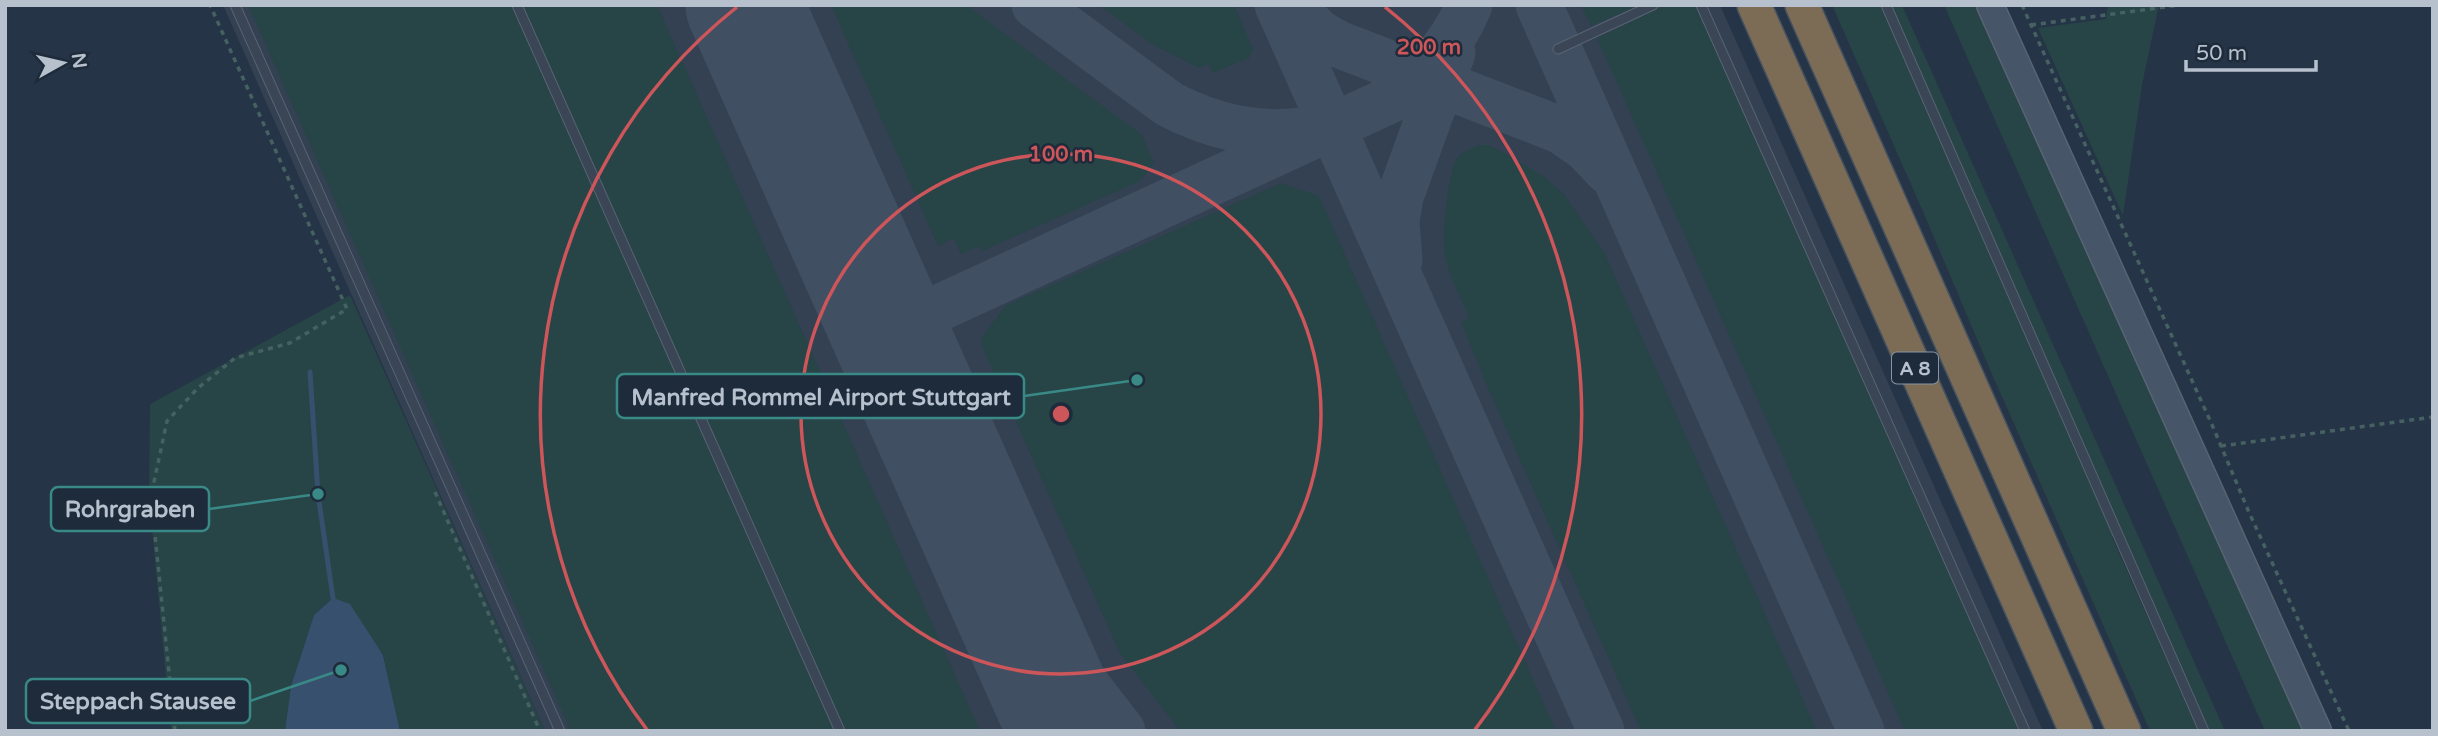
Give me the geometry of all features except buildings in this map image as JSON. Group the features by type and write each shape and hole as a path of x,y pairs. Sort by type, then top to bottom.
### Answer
{"highway":[{"name":"A 8","path":"1754,5 2076,731"},
{"name":"A 8","path":"1802,5 2124,731"}],"main road":[{"path":"1990,5 2318,731"}],"lane":[{"path":"235,5 560,731"},
{"path":"517,5 840,731"},
{"path":"1558,49 1653,5"},
{"path":"1701,5 2025,731"},
{"path":"1886,5 2204,731"}],"path":[{"path":"175,731 151,496 167,421 198,388 235,358 289,343 346,309 210,5"},
{"path":"2022,5 2349,731"},
{"path":"2031,25 2180,5"},
{"path":"2221,446 2433,417"},
{"path":"435,492 540,731"}],"shaded area":[{"path":"223,5 1720,5 2043,731 545,731"},
{"path":"333,598 350,604 383,655 400,731 285,731 291,686 314,615"}],"green space":[{"path":"248,5 513,5 836,731 571,731"},
{"path":"521,5 657,5 980,731 844,731"},
{"path":"831,5 966,5 1142,135 1154,163 1140,181 982,251 979,246 961,254 954,238 938,246"},
{"path":"1099,5 1234,5 1253,49 1249,58 1212,73 1209,64 1199,68 1150,43"},
{"path":"1581,5 1640,5 1591,26"},
{"path":"1666,5 1695,5 1698,8 2020,731 1905,731 1597,38"},
{"path":"1832,5 1902,5 2225,731 2210,731 2122,531 2112,537 2198,731 2150,731"},
{"path":"1944,5 1974,5 2303,731 2265,731"},
{"path":"2108,5 2159,5 2142,85 2123,216 2038,28 2106,19"},
{"path":"1479,145 1488,145 1499,150 1543,176 1563,193 1604,252 1817,731 1641,731 1461,322 1469,318 1445,257 1446,208 1456,160"},
{"path":"1281,183 1319,196 1556,731 1180,731 1120,653 981,339 1005,306"},
{"path":"350,295 545,731 400,731 383,654 333,598 314,615 291,686 285,731 171,731 149,496 150,404"}],"waterway":[{"path":"310,372 318,494 333,598"}],"taxiway":[{"path":"1035,5 1169,104 1186,112 1236,129 1272,133 1309,130"},
{"path":"1278,5 1601,731"},
{"path":"1290,5 1319,33 1338,44 1560,130 1586,148 1608,171"},
{"path":"889,331 1390,100 1414,81 1446,46 1469,5"},
{"path":"1539,5 1861,731"},
{"path":"1399,260 1396,221 1400,197 1452,53"},
{"path":"1003,586 1122,731"}],"runway":[{"path":"744,5 1067,731"}],"place":[{"name":"Manfred Rommel Airport Stuttgart","path":"1137,380"},
{"name":"Rohrgraben","path":"318,494"},
{"name":"Steppach Stausee","path":"341,670"}]}
